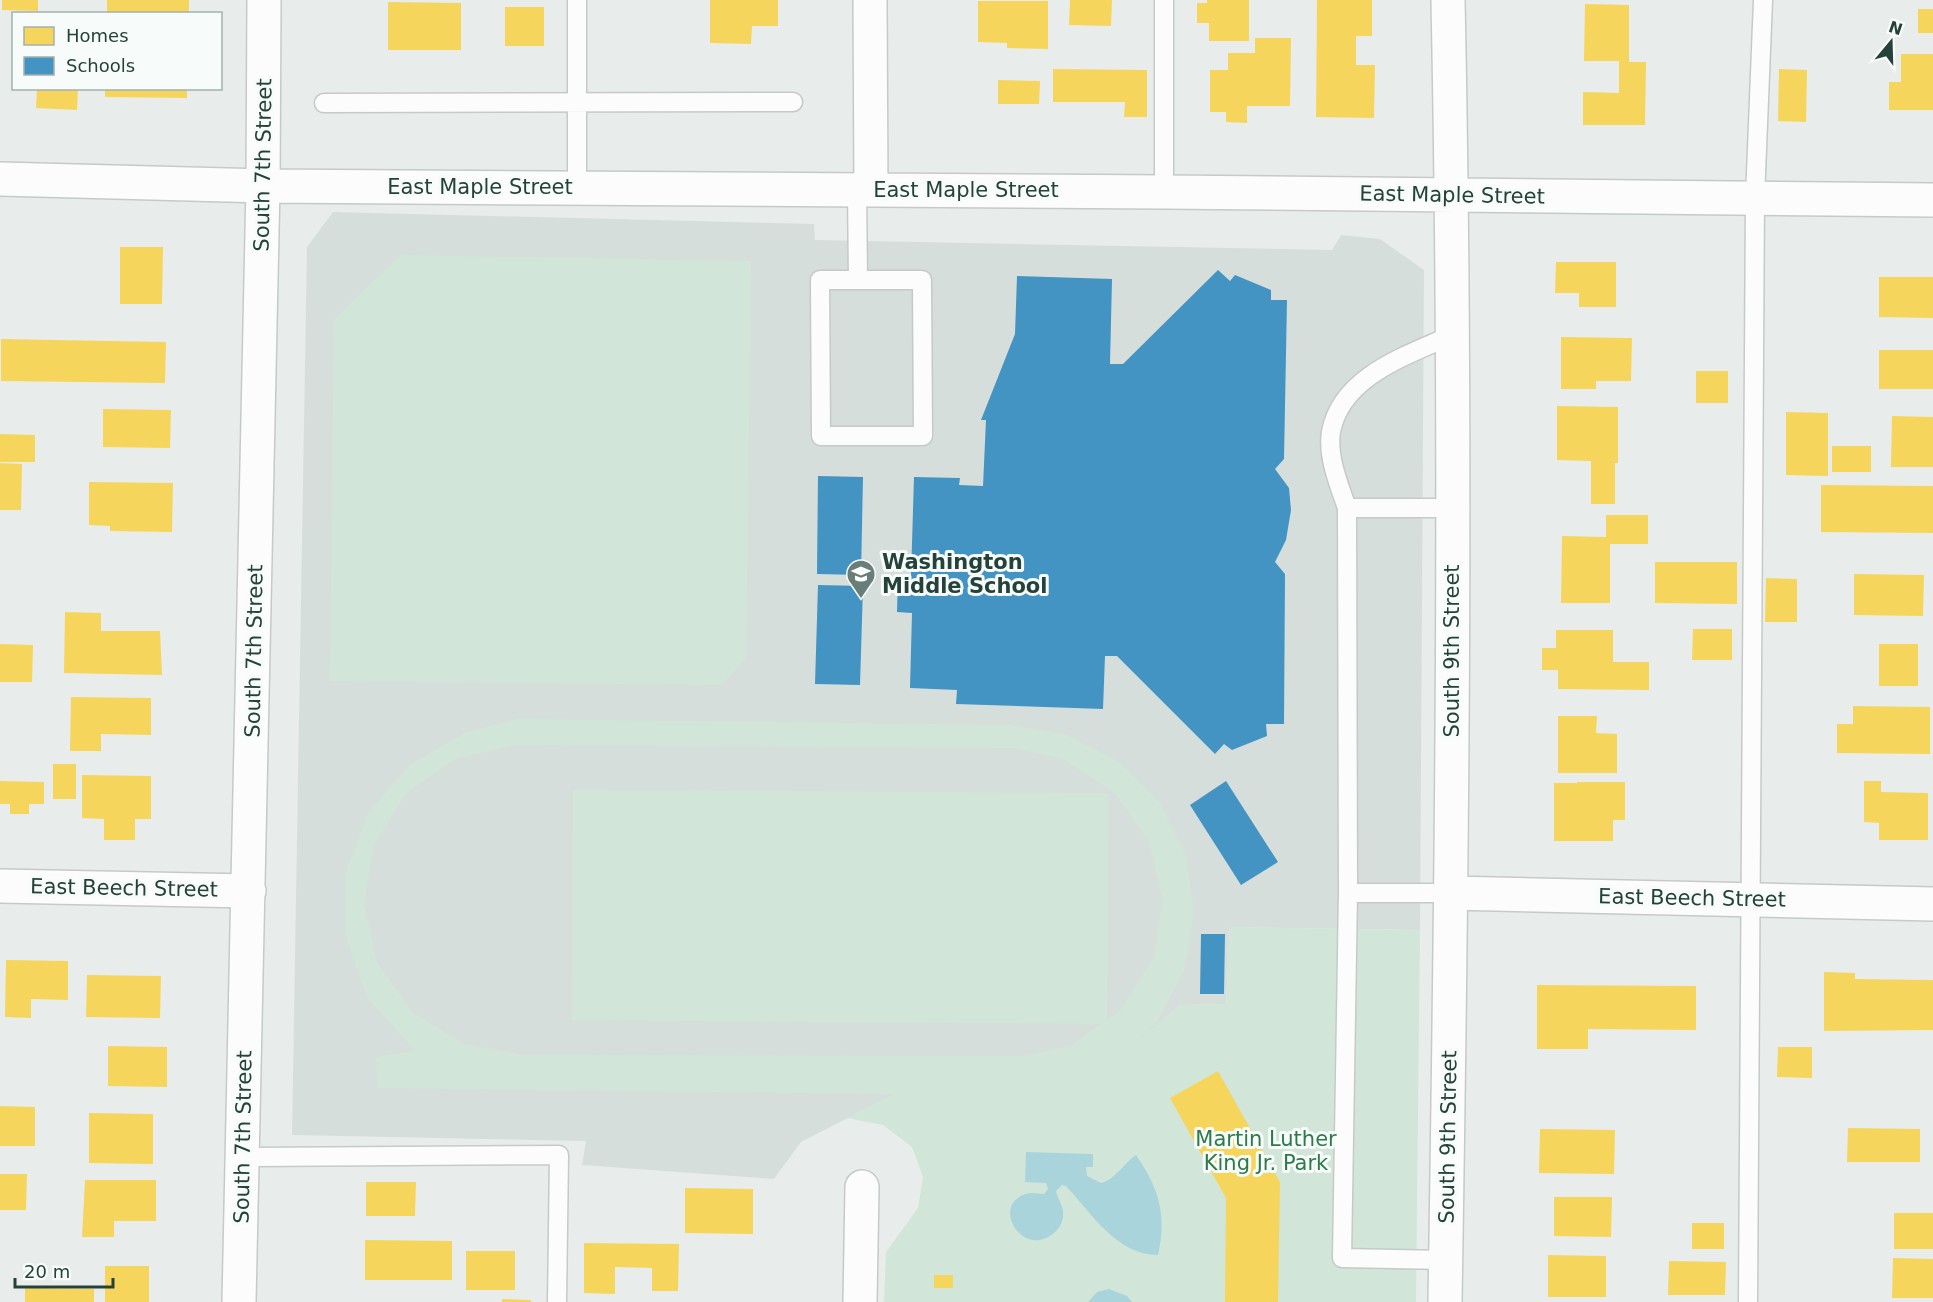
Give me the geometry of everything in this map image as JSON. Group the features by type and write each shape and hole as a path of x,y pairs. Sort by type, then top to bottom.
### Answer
{"street":[{"name":"South 7th Street","path":"239,1302 263,186 264,0"},
{"path":"864,190 870,0"},
{"name":"South 9th Street","path":"1445,1302 1451,892 1452,508 1452,195 1448,0"},
{"name":"East Maple Street","path":"0,179 263,186 1164,192 1933,201"},
{"name":"East Beech Street","path":"0,886 249,891"},
{"name":"East Beech Street","path":"1451,892 1933,904"},
{"path":"860,1302 862,1187"}],"lane":[{"path":"577,0 577,188"},
{"path":"1164,0 1164,192"},
{"path":"1748,1302 1755,198 1763,0"},
{"path":"324,103 793,102"},
{"path":"858,280 864,190"},
{"path":"820,280 858,280 922,280 923,436 821,436 820,280"},
{"path":"1446,1260 1342,1258 1348,893 1347,508 1333,466 1331,432 1338,411 1355,387 1382,366 1452,334"},
{"path":"1347,508 1452,508"},
{"path":"1348,893 1451,892"},
{"path":"243,1157 559,1155 557,1302"}],"shaded area":[{"name":"Washington Middle School","path":"333,212 814,224 815,240 1332,250 1341,235 1380,239 1424,270 1420,930 1230,927 1226,1004 1180,1005 1115,1062 895,1094 801,1142 774,1179 582,1165 586,1141 292,1135 307,247"}],"green space":[{"path":"400,255 751,261 746,658 721,685 330,681 334,320"},
{"name":"Martin Luther King Jr. Park","path":"519,719 1010,725 1067,735 1119,762 1160,803 1186,856 1194,913 1184,970 1157,1022 1130,1048 1180,1005 1226,1004 1230,927 1420,930 1416,1302 884,1302 886,1252 918,1208 923,1177 912,1147 883,1125 847,1118 893,1094 378,1088 376,1057 415,1051 367,997 346,936 346,872 369,812 411,764 467,732","holes":["514,745 1015,748 1063,759 1114,792 1149,841 1163,900 1153,959 1120,1011 1107,1020 1108,793 573,790 572,1020 1101,1024 1071,1046 1022,1056 523,1055 464,1044 412,1012 377,963 364,904 374,844 406,793 455,759"]}],"water":[{"path":"1026,1152 1093,1154 1093,1167 1086,1167 1087,1176 1101,1183 1115,1175 1136,1155 1150,1179 1159,1202 1162,1227 1158,1255 1143,1253 1118,1241 1106,1231 1066,1186 1062,1185 1056,1191 1063,1212 1058,1229 1042,1239 1031,1240 1022,1235 1014,1227 1011,1208 1016,1200 1026,1194 1044,1194 1048,1189 1046,1183 1025,1182"},
{"path":"1109,1289 1127,1296 1132,1302 1088,1302 1097,1292"}],"building: Homes":[{"path":"2,0 38,0 38,11 2,10"},
{"path":"107,0 189,0 189,12 107,12"},
{"path":"710,0 778,0 778,26 752,26 751,44 710,43"},
{"path":"1070,0 1112,0 1111,26 1069,25"},
{"path":"1207,0 1249,0 1249,41 1209,41 1209,23 1197,23 1197,3 1207,3"},
{"path":"1317,0 1372,0 1372,36 1356,36 1356,65 1375,65 1374,118 1316,117"},
{"path":"978,1 1048,1 1048,49 1007,48 1007,43 978,42"},
{"path":"388,2 461,3 461,50 388,50"},
{"path":"1585,4 1629,5 1629,62 1646,62 1645,125 1583,125 1583,92 1619,93 1619,61 1584,61"},
{"path":"505,7 544,7 544,46 505,46"},
{"path":"1918,9 1933,9 1933,33 1918,33"},
{"path":"1255,38 1291,38 1290,106 1247,106 1247,123 1226,122 1226,112 1210,112 1210,70 1228,70 1228,53 1255,53"},
{"path":"1901,54 1933,54 1933,110 1889,110 1889,82 1901,82"},
{"path":"1053,69 1147,70 1147,117 1124,117 1125,102 1053,102"},
{"path":"1779,69 1807,70 1806,122 1778,121"},
{"path":"998,80 1040,81 1039,104 998,104"},
{"path":"37,90 78,90 77,110 36,108"},
{"path":"105,90 187,90 187,98 105,97"},
{"path":"120,247 163,247 162,304 120,304"},
{"path":"1556,262 1616,262 1616,307 1579,307 1579,293 1555,293"},
{"path":"1879,277 1933,277 1933,318 1879,317"},
{"path":"1561,337 1632,338 1631,381 1596,381 1596,389 1561,389"},
{"path":"1,339 166,342 165,383 1,381"},
{"path":"1879,350 1933,350 1933,389 1879,389"},
{"path":"1696,371 1728,371 1728,403 1696,403"},
{"path":"1557,406 1618,407 1615,504 1591,504 1591,461 1557,460"},
{"path":"103,409 171,410 170,448 103,447"},
{"path":"1786,412 1828,413 1828,476 1786,475"},
{"path":"1892,416 1933,417 1933,467 1891,467"},
{"path":"0,434 35,435 35,462 0,462"},
{"path":"1832,446 1871,446 1871,472 1832,472"},
{"path":"0,463 22,464 21,510 0,510"},
{"path":"89,482 173,483 172,532 110,531 110,526 89,525"},
{"path":"1821,485 1933,486 1933,533 1821,532"},
{"path":"1606,515 1648,515 1648,544 1610,544 1610,603 1561,603 1562,536 1606,537"},
{"path":"1655,562 1737,562 1737,604 1655,603"},
{"path":"1854,574 1924,575 1923,616 1854,615"},
{"path":"1766,578 1797,579 1797,622 1765,622"},
{"path":"65,612 101,613 101,631 160,631 162,675 64,673"},
{"path":"1693,629 1732,629 1732,660 1692,660"},
{"path":"1556,630 1613,630 1613,662 1649,662 1649,690 1558,689 1558,670 1542,670 1542,648 1556,648"},
{"path":"0,644 33,645 32,682 0,682"},
{"path":"1879,644 1918,644 1918,686 1879,686"},
{"path":"71,697 151,698 151,735 101,734 101,751 70,751"},
{"path":"1853,706 1930,707 1930,754 1837,753 1837,724 1853,724"},
{"path":"1558,716 1597,716 1596,733 1617,734 1617,773 1558,773"},
{"path":"53,764 76,764 76,799 53,799"},
{"path":"82,775 151,776 151,819 135,819 135,840 104,840 104,819 82,818"},
{"path":"0,781 44,782 44,804 29,804 29,814 10,814 10,804 0,804"},
{"path":"1864,781 1881,781 1881,792 1928,793 1928,840 1879,840 1879,823 1864,822"},
{"path":"1625,782 1625,820 1613,820 1613,841 1554,841 1554,783"},
{"path":"6,960 68,961 68,1000 31,999 31,1018 5,1017"},
{"path":"1824,972 1855,973 1855,979 1933,980 1933,1030 1824,1031"},
{"path":"87,975 161,976 160,1018 86,1017"},
{"path":"1537,985 1696,986 1696,1030 1588,1029 1588,1049 1537,1049"},
{"path":"108,1046 167,1047 167,1087 108,1086"},
{"path":"1778,1047 1812,1047 1812,1078 1777,1077"},
{"path":"1218,1071 1280,1182 1278,1302 1225,1302 1226,1198 1170,1098"},
{"path":"0,1106 35,1107 35,1146 0,1146"},
{"path":"89,1113 153,1114 153,1164 89,1163"},
{"path":"1848,1128 1920,1129 1920,1162 1847,1162"},
{"path":"1540,1129 1615,1130 1614,1174 1539,1173"},
{"path":"0,1174 27,1174 26,1210 0,1210"},
{"path":"85,1180 156,1180 156,1221 114,1221 114,1237 82,1237"},
{"path":"366,1182 416,1182 415,1216 366,1216"},
{"path":"685,1188 753,1189 753,1234 685,1233"},
{"path":"1554,1197 1612,1197 1611,1237 1554,1236"},
{"path":"1894,1213 1933,1213 1933,1249 1894,1249"},
{"path":"1692,1223 1724,1223 1724,1249 1692,1249"},
{"path":"365,1240 452,1241 452,1280 365,1280"},
{"path":"584,1243 679,1244 678,1291 652,1291 652,1268 615,1267 615,1294 584,1293"},
{"path":"466,1251 515,1251 515,1290 466,1290"},
{"path":"1548,1255 1606,1256 1606,1297 1548,1297"},
{"path":"1893,1258 1933,1259 1933,1298 1892,1298"},
{"path":"1669,1261 1726,1262 1725,1295 1668,1295"},
{"path":"105,1266 149,1266 149,1302 105,1302"},
{"path":"934,1275 953,1275 953,1288 934,1288"},
{"path":"25,1288 94,1289 94,1302 25,1302"},
{"path":"502,1299 531,1300 531,1302 502,1302"}],"building: Schools":[{"path":"1218,270 1230,281 1235,275 1271,290 1271,300 1287,300 1284,459 1275,469 1289,488 1291,510 1286,540 1275,562 1285,574 1284,724 1266,724 1267,736 1232,750 1224,744 1215,754 1117,656 1105,656 1103,709 956,704 957,690 910,688 912,613 897,612 898,575 911,576 914,477 960,478 959,485 983,486 986,420 981,420 1015,334 1017,276 1112,279 1110,364 1123,364"},
{"path":"818,476 863,477 861,575 817,574"},
{"path":"818,585 863,586 860,685 815,684"},
{"path":"1226,781 1278,862 1241,885 1190,805"},
{"path":"1201,934 1225,934 1224,994 1200,994"}],"place":[{"name":"Washington Middle School","path":"861,600"}]}
